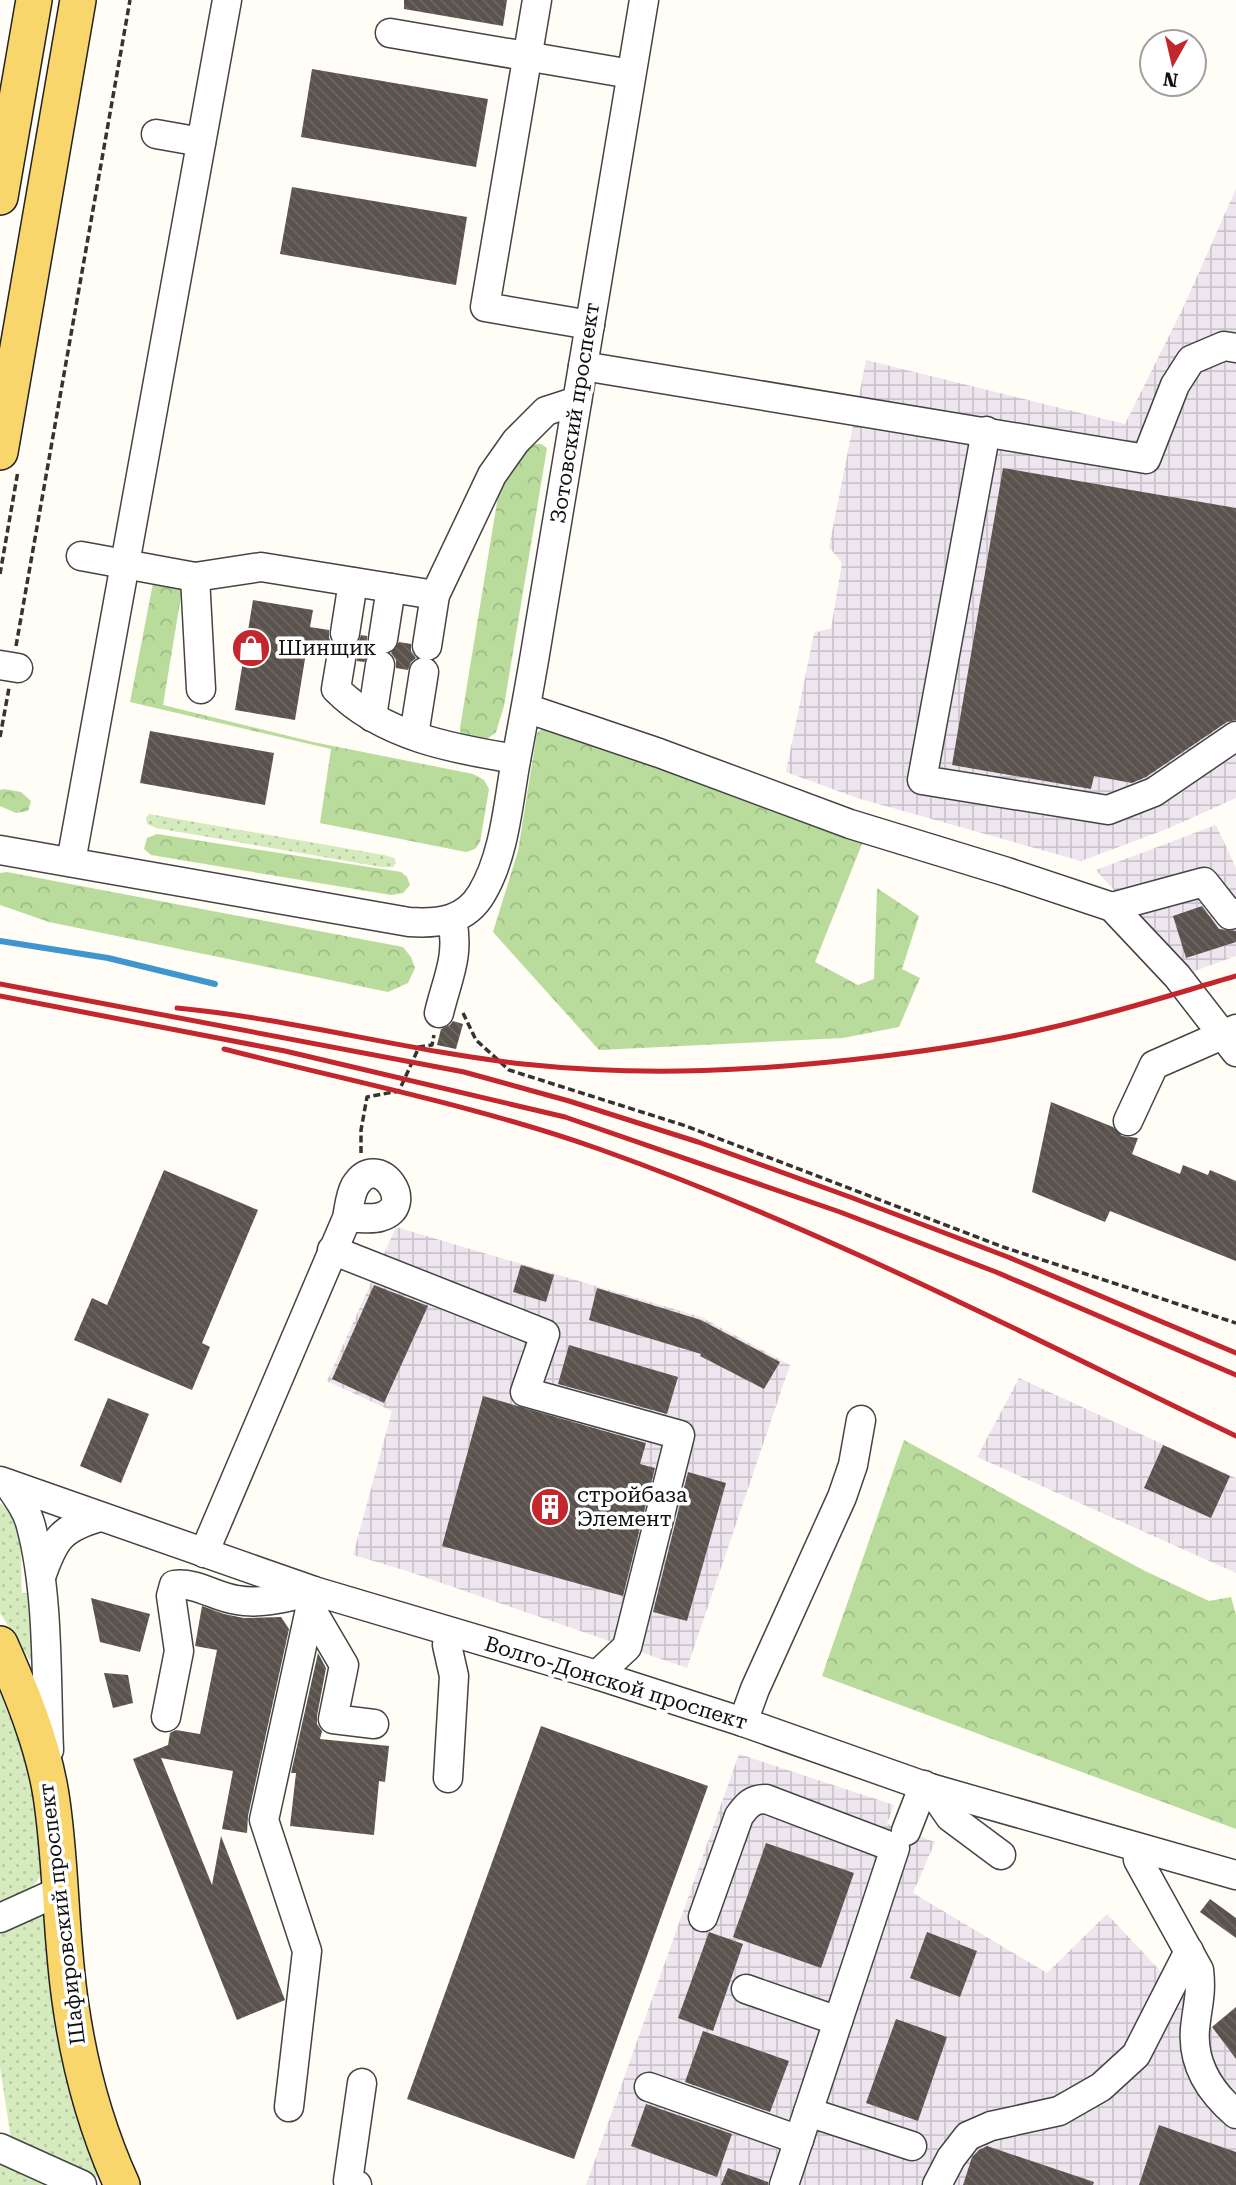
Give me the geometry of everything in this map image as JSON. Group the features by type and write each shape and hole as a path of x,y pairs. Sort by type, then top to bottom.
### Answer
{"main road":[{"path":"0,197 34,0"},
{"path":"0,452 78,0"},
{"name":"Шафировский проспект","path":"0,1644 19,1685 51,1793 71,2004 79,2057 90,2101 122,2185"}],"street":[{"path":"71,862 227,0"},
{"path":"537,0 485,307 590,325"},
{"name":"Зотовский проспект","path":"452,920 468,911 482,893 505,825 643,0"},
{"path":"390,33 631,74"},
{"path":"156,134 201,142"},
{"path":"583,366 1146,459 1175,385 1191,360 1224,346 1236,348"},
{"path":"414,735 435,595 492,475 516,442 546,411 577,401"},
{"path":"986,431 922,780 1108,810 1154,792 1236,736"},
{"path":"81,556 195,577 261,567 435,595"},
{"path":"195,577 201,690"},
{"path":"353,582 336,689 353,706 434,743 516,759"},
{"path":"372,716 391,588"},
{"path":"526,708 659,753 850,824 1112,907 1232,1038 1154,1065 1128,1121"},
{"path":"0,850 409,922 452,920 456,954 442,1002"},
{"path":"1112,907 1204,882 1230,915 1236,913"},
{"path":"204,1553 347,1218 353,1189 361,1178 373,1174 386,1177 395,1187 396,1200 390,1212 379,1218 347,1218"},
{"path":"332,1250 545,1334 525,1392 680,1435 626,1647 597,1675"},
{"path":"743,1722 842,1497 853,1465 861,1420"},
{"path":"4,1482 23,1507 31,1525 41,1577 51,1793"},
{"name":"Волго-Донской проспект","path":"4,1482 204,1553 312,1599 449,1632 597,1675 927,1786 1236,1875"},
{"path":"41,1577 50,1552 63,1533 79,1523 100,1517"},
{"path":"166,1717 179,1651 171,1596 174,1585 187,1583 238,1601 312,1599"},
{"path":"312,1599 344,1665 333,1719 374,1724"},
{"path":"289,2108 307,1951 264,1820 312,1599"},
{"path":"448,1778 454,1676 447,1645 449,1632"},
{"path":"906,1831 927,1786 950,1817 1001,1855"},
{"path":"703,1917 739,1816 746,1806 756,1799 766,1799 895,1848 784,2185"},
{"path":"1137,1848 1138,1860 1199,1970 1202,1990 1194,2032 1202,2076 1219,2099 1236,2114"},
{"path":"0,1918 60,1891"},
{"path":"937,2185 951,2158 968,2136 991,2126 1059,2111 1101,2087 1136,2054 1189,1951"},
{"path":"746,1989 838,2021"},
{"path":"357,2185 348,2181 362,2084"},
{"path":"649,2087 799,2140"},
{"path":"808,2112 912,2146"},
{"path":"0,2148 82,2185"}],"path":[{"path":"0,737 10,667 130,0"},
{"path":"361,1178 361,1129 367,1097 399,1091 419,1047 432,1045 442,1002 463,1011 476,1040 509,1070 686,1126 1006,1248 1236,1323"}],"shaded area":[{"path":"1236,189 1236,798 1167,829 1081,861 857,798 786,772 814,633 831,628 842,563 829,547 866,360 1125,424 1183,308"},
{"path":"1216,825 1236,868 1236,956 1189,973 1096,870"},
{"path":"396,1227 701,1317 790,1365 687,1668 407,1571 353,1555 392,1411 327,1381"},
{"path":"1019,1378 1236,1478 1236,1573 977,1457"},
{"path":"739,1754 894,1805 887,1824 935,1842 913,1893 1047,1973 1107,1914 1206,2020 1236,2059 1236,2185 586,2185"}],"green space":[{"path":"541,444 547,448 504,706 496,732 481,744 461,736 460,728 500,484 525,448"},
{"path":"153,583 177,584 182,590 163,705 313,742 473,774 484,780 489,789 480,842 475,849 466,852 320,823 331,749 130,702"},
{"path":"550,722 864,839 815,962 858,985 874,979 877,888 919,916 902,969 920,978 899,1027 843,1038 599,1050 493,932 518,851 537,733"},
{"path":"0,790 21,792 31,801 28,811 16,813 0,806"},
{"path":"149,814 384,855 394,858 396,863 393,867 381,867 156,828 147,824 146,818"},
{"path":"157,834 401,872 410,885 403,893 391,895 151,855 144,849 147,838"},
{"path":"7,872 403,947 415,968 408,983 388,992 49,922 0,905 0,873"},
{"path":"904,1440 1143,1570 1209,1601 1231,1597 1236,1615 1236,1829 822,1676"},
{"path":"0,1503 8,1510 18,1531 22,1593 29,1593 33,1658 30,1661 0,1613"},
{"path":"0,1671 22,1726 46,1864 38,1880 28,1890 0,1906"},
{"path":"41,1910 50,1912 102,2177 90,2176 11,2139 0,2067 0,1929"},
{"path":"0,2159 57,2185 0,2185"}],"building":[{"path":"404,0 507,0 503,26 404,9"},
{"path":"312,69 488,99 476,167 301,137"},
{"path":"292,187 467,217 456,285 280,254"},
{"path":"1003,468 1236,508 1236,720 1227,722 1146,777 1132,783 1094,776 1091,789 952,765"},
{"path":"253,600 313,610 310,627 329,630 333,645 325,656 306,653 295,720 235,710"},
{"path":"361,635 367,636 367,644 372,651 364,662 357,661 353,647"},
{"path":"399,642 411,644 411,651 416,658 408,670 396,668 396,660 391,653"},
{"path":"150,731 274,753 265,805 140,783"},
{"path":"1202,906 1219,929 1236,931 1236,942 1186,958 1173,916"},
{"path":"453,1021 463,1024 456,1049 437,1045 441,1029"},
{"path":"1051,1102 1113,1127 1122,1136 1138,1138 1132,1154 1180,1174 1183,1165 1208,1175 1210,1170 1236,1181 1236,1261 1110,1211 1105,1222 1032,1192"},
{"path":"164,1170 258,1210 202,1343 210,1347 192,1390 74,1340 92,1298 107,1305"},
{"path":"521,1265 554,1275 546,1302 513,1292"},
{"path":"374,1285 428,1306 384,1403 332,1379"},
{"path":"597,1288 701,1320 780,1362 764,1389 700,1356 701,1354 589,1320"},
{"path":"569,1345 678,1377 667,1414 558,1384"},
{"name":"стройбаза Элемент","path":"483,1396 646,1443 640,1464 655,1468 623,1596 442,1546"},
{"path":"108,1398 149,1414 121,1483 80,1466"},
{"path":"1163,1445 1230,1476 1211,1518 1144,1488"},
{"path":"688,1472 726,1483 687,1621 653,1612"},
{"path":"91,1598 150,1614 140,1652 100,1642"},
{"path":"202,1606 244,1618 281,1617 289,1629 248,1816 247,1833 222,1829 233,1771 161,1758 212,1885 221,1836 285,2000 237,2020 133,1759 168,1745 170,1733 176,1730 200,1734 217,1650 195,1646"},
{"path":"318,1653 326,1668 317,1716 317,1724 322,1731 320,1739 389,1746 385,1782 379,1781 374,1835 290,1826 296,1773 291,1773"},
{"path":"104,1673 128,1675 133,1703 113,1708"},
{"path":"541,1726 708,1786 574,2159 407,2099"},
{"path":"766,1843 854,1873 821,1968 733,1937"},
{"path":"1210,1899 1236,1918 1236,1938 1200,1912"},
{"path":"709,1932 743,1944 713,2031 678,2018"},
{"path":"927,1932 977,1951 960,1997 910,1978"},
{"path":"1236,2007 1236,2059 1212,2027"},
{"path":"896,2019 947,2037 918,2121 866,2103"},
{"path":"703,2031 789,2061 770,2112 685,2082"},
{"path":"646,2104 732,2134 717,2177 631,2146"},
{"path":"1159,2125 1236,2152 1236,2185 1139,2185"},
{"path":"987,2146 1094,2182 1093,2185 963,2185 972,2157"},
{"path":"728,2168 768,2182 768,2185 721,2185"}],"waterway":[{"path":"0,941 108,958 215,984"}],"railway":[{"path":"177,1008 523,1064 614,1070 748,1069 838,1061 988,1041 1096,1016 1236,976"},
{"path":"0,984 464,1072 569,1101 698,1142 850,1197 1008,1257 1236,1353"},
{"path":"0,996 285,1051 565,1117 840,1212 996,1272 1236,1375"},
{"path":"224,1049 507,1120 599,1149 681,1180 842,1247 1236,1436"}],"place":[{"name":"Шинщик","path":"251,648"},
{"name":"стройбаза Элемент","path":"550,1507"}]}
